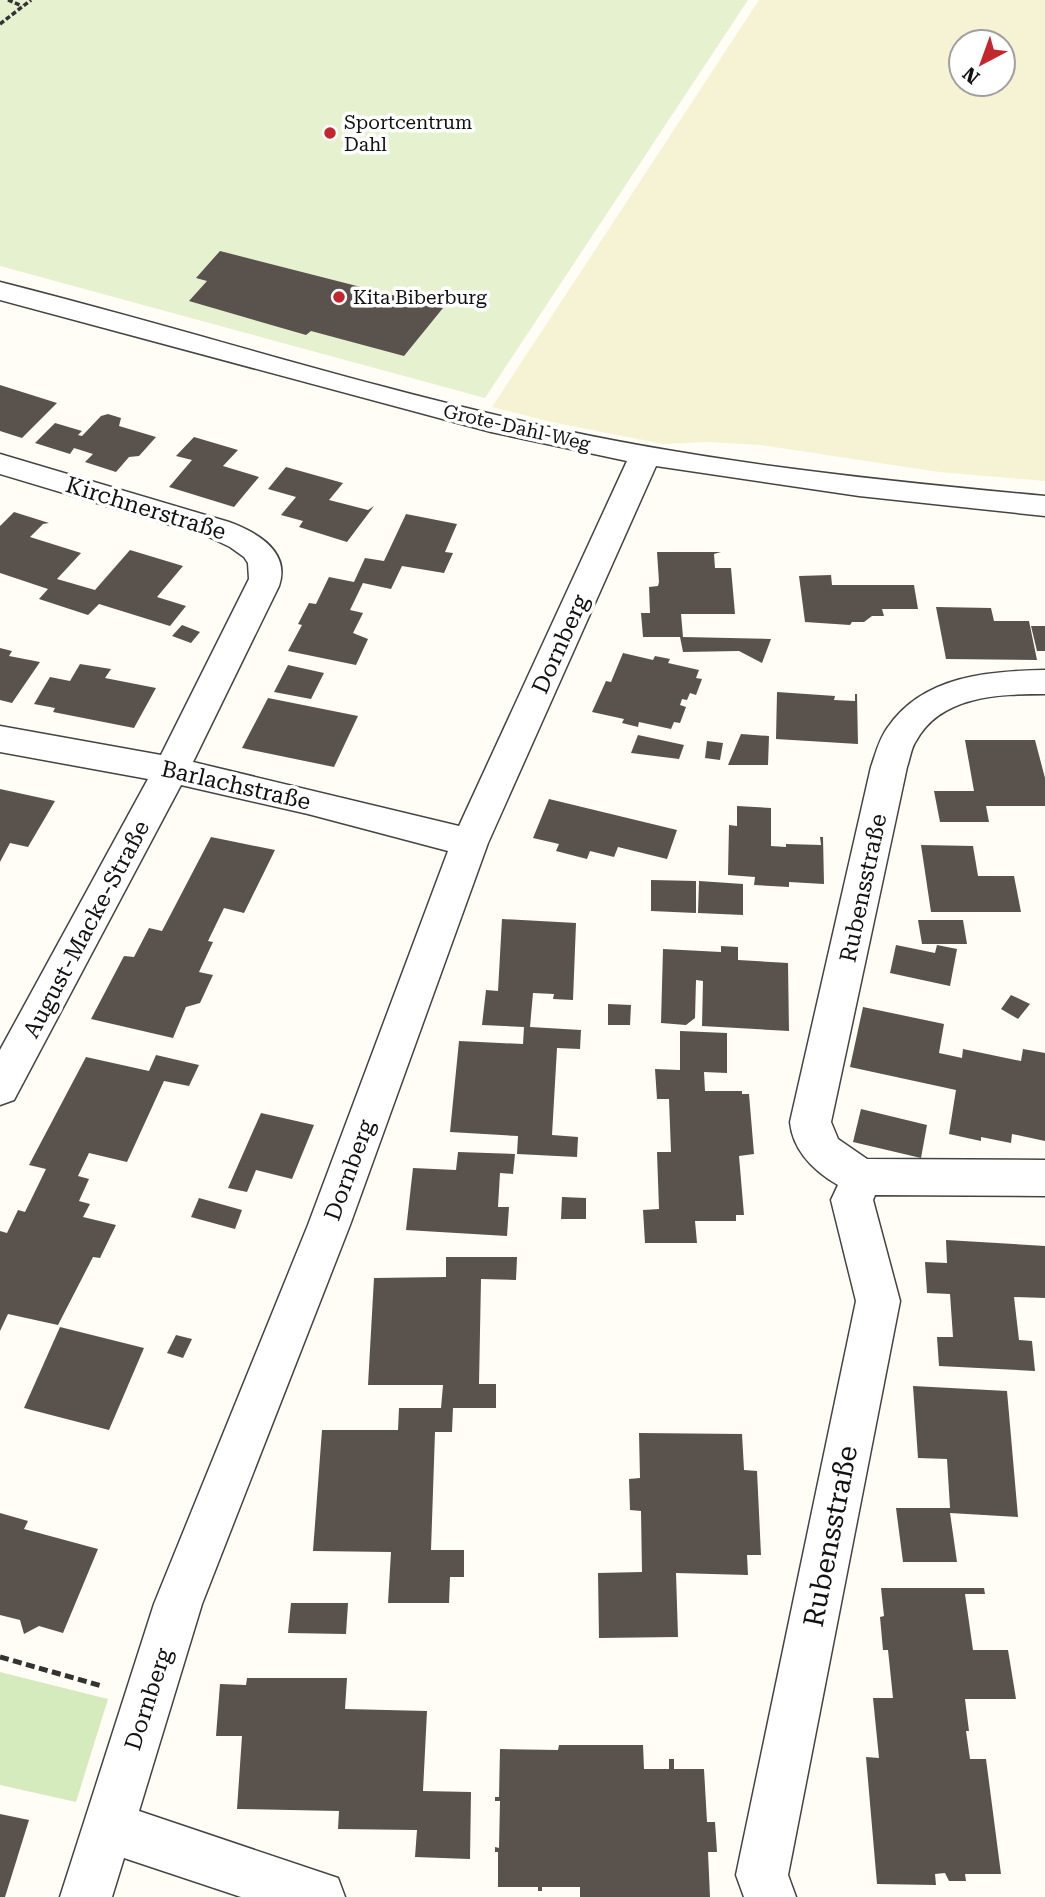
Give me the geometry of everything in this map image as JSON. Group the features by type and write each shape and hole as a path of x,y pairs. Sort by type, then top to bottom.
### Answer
{"street":[{"name":"Grote-Dahl-Weg","path":"0,290 365,391 547,436 645,455 923,495 1045,506"},
{"name":"Dornberg","path":"86,1897 178,1604 329,1225 470,844 645,455"},
{"name":"Kirchnerstraße","path":"0,464 218,529 244,540 261,556 267,573 257,600 172,770"},
{"name":"Rubensstraße","path":"770,1897 762,1875 878,1301 852,1200 862,1177 839,1165 822,1151 811,1125 816,1091 850,951 889,767 899,738 920,713 936,701 958,691 982,686 1045,682"},
{"name":"Barlachstraße","path":"0,739 172,770 308,801 470,844"},
{"name":"August-Macke-Straße","path":"0,1088 172,770"},
{"path":"862,1177 1045,1178"},
{"path":"107,1826 147,1837 320,1897"}],"path":[{"path":"8,0 10,4 23,6"},
{"path":"0,24 31,0"},
{"name":"Dornberg","path":"0,1657 106,1687"}],"shaded area":[{"path":"759,0 1045,0 1045,481 939,472 761,445 708,442 663,444 551,422 492,407"}],"green space":[{"name":"Sportcentrum Dahl","path":"0,0 748,0 485,398 0,266"},
{"path":"0,1672 108,1699 76,1802 0,1785"}],"building":[{"path":"220,251 443,308 404,356 311,331 306,335 189,301 207,281 196,278"},
{"path":"0,385 57,403 22,438 0,431"},
{"path":"108,414 121,418 119,426 156,437 139,456 129,457 116,472 85,462 93,454 74,448 70,454 35,443 55,423 82,431 78,435 82,436 101,416"},
{"path":"194,437 238,450 223,466 259,477 234,507 169,487 192,460 176,456"},
{"path":"286,467 343,483 329,500 368,510 374,506 347,542 299,527 303,521 281,515 296,497 268,489"},
{"path":"14,512 49,523 43,524 30,537 81,553 57,579 95,590 130,550 183,566 157,597 186,606 170,626 99,604 88,615 39,599 48,589 0,573 0,526"},
{"path":"406,514 457,524 445,552 453,553 444,573 402,566 391,589 363,583 350,610 363,613 353,633 368,639 356,665 288,651 302,625 298,624 309,603 316,604 329,577 354,582 365,558 384,561"},
{"path":"657,552 721,552 714,554 715,568 731,568 735,614 681,614 683,637 771,639 762,663 739,651 683,652 680,637 643,637 641,613 650,613 649,587 658,586 659,582"},
{"path":"831,575 832,585 914,585 918,609 882,609 884,616 872,616 864,622 852,622 850,625 805,622 799,576"},
{"path":"936,607 991,608 994,621 1029,621 1037,660 946,659"},
{"path":"182,625 200,632 191,643 172,636"},
{"path":"1031,626 1045,626 1045,651 1037,651"},
{"path":"0,648 12,651 9,656 40,662 12,703 0,700"},
{"path":"623,653 653,660 655,656 670,659 668,663 699,670 696,678 702,679 696,695 690,693 687,700 682,699 680,705 686,707 680,723 674,722 671,729 639,722 638,727 622,723 624,719 592,712 606,681 611,682"},
{"path":"80,664 111,669 105,678 156,688 134,728 53,712 55,708 34,704 50,677 70,681"},
{"path":"288,665 324,673 311,699 274,692"},
{"path":"777,692 835,696 834,700 855,701 857,694 858,744 776,739"},
{"path":"268,698 358,716 334,767 242,748"},
{"path":"741,734 769,736 768,765 728,765"},
{"path":"638,735 684,745 679,759 631,753"},
{"path":"965,740 1035,740 1045,778 1045,806 986,806 989,822 940,822 934,791 974,791"},
{"path":"707,741 723,743 720,760 705,758"},
{"path":"0,789 55,801 28,847 10,843 0,862"},
{"path":"549,799 677,830 667,859 618,847 614,857 590,851 587,859 556,851 559,844 533,838"},
{"path":"737,806 771,808 771,846 821,845 820,837 823,837 824,884 789,882 789,887 754,885 755,877 728,875 729,825 737,826"},
{"path":"211,837 275,850 244,913 224,908 208,941 213,942 199,972 213,975 200,1003 186,1007 173,1038 91,1019 124,956 134,957 149,928 162,931"},
{"path":"921,845 973,846 978,876 1014,876 1021,912 931,912"},
{"path":"651,880 696,881 696,913 651,911"},
{"path":"699,881 743,884 743,915 698,913"},
{"path":"502,919 576,923 573,1000 553,999 554,994 533,993 530,1027 581,1030 580,1049 557,1048 552,1135 578,1137 577,1157 517,1154 518,1136 450,1132 459,1041 523,1044 524,1027 482,1025 486,990 498,991"},
{"path":"918,920 963,920 967,944 922,944"},
{"path":"896,945 935,953 937,945 957,949 950,986 890,973"},
{"path":"721,946 738,947 738,960 788,963 789,1031 702,1026 703,981 696,980 695,1018 686,1025 661,1023 663,949 721,952"},
{"path":"1011,995 1030,1004 1018,1019 1001,1009"},
{"path":"608,1004 631,1005 630,1025 608,1025"},
{"path":"863,1007 944,1024 939,1053 962,1058 963,1049 1021,1061 1023,1049 1045,1053 1045,1141 1012,1134 1011,1143 981,1137 981,1141 949,1134 956,1090 850,1067"},
{"path":"680,1031 727,1033 727,1073 704,1072 705,1091 742,1091 742,1094 749,1094 754,1154 739,1156 744,1215 736,1215 736,1221 695,1221 697,1243 645,1243 643,1210 659,1209 657,1152 671,1152 669,1099 657,1099 655,1069 680,1070"},
{"path":"156,1055 199,1065 189,1086 164,1081 127,1162 89,1153 78,1176 89,1179 79,1201 90,1204 83,1217 116,1225 100,1258 93,1257 58,1325 8,1314 0,1331 0,1231 7,1233 18,1210 25,1212 46,1169 29,1165 86,1057 149,1071"},
{"path":"861,1109 927,1125 921,1158 853,1142"},
{"path":"261,1113 314,1125 292,1179 256,1170 247,1192 228,1188"},
{"path":"458,1152 515,1154 513,1174 500,1173 498,1207 509,1207 507,1236 406,1230 413,1168 456,1170"},
{"path":"562,1197 586,1198 586,1219 561,1219"},
{"path":"199,1198 242,1210 235,1229 191,1217"},
{"path":"946,1240 1045,1246 1045,1298 1014,1297 1019,1340 1032,1341 1035,1371 939,1366 937,1337 953,1337 950,1294 927,1293 925,1262 947,1263"},
{"path":"446,1257 517,1257 516,1280 481,1279 479,1384 496,1384 496,1408 453,1408 452,1432 435,1432 431,1550 464,1550 464,1577 450,1577 449,1603 388,1603 391,1552 313,1551 322,1430 398,1430 399,1408 441,1408 443,1385 368,1385 374,1278 446,1277"},
{"path":"60,1327 144,1348 109,1430 24,1408"},
{"path":"176,1335 192,1339 183,1358 167,1353"},
{"path":"913,1386 1007,1391 1018,1517 950,1513 957,1562 903,1562 896,1508 950,1508 947,1459 918,1458"},
{"path":"639,1433 742,1434 744,1470 757,1471 761,1555 747,1555 748,1575 676,1573 678,1637 599,1638 598,1573 642,1572 641,1511 630,1510 629,1479 640,1478"},
{"path":"0,1513 28,1521 24,1529 98,1549 63,1633 39,1626 24,1634 20,1620 0,1615"},
{"path":"881,1588 984,1588 985,1594 965,1594 973,1650 1008,1650 1016,1699 965,1699 969,1731 966,1731 970,1759 986,1759 1001,1874 965,1874 966,1881 949,1881 945,1873 935,1874 936,1885 877,1884 866,1757 879,1758 873,1698 893,1698 888,1650 883,1650"},
{"path":"291,1603 348,1603 346,1634 288,1633"},
{"path":"247,1678 347,1678 345,1709 427,1711 423,1791 471,1792 470,1859 415,1857 417,1830 338,1829 339,1811 237,1809 242,1736 216,1736 220,1684 246,1685"},
{"path":"559,1745 643,1745 644,1769 669,1769 669,1759 674,1759 674,1769 704,1769 707,1822 715,1822 717,1852 708,1852 710,1897 580,1897 580,1887 542,1887 542,1891 538,1891 538,1887 498,1887 498,1852 495,1852 495,1847 499,1848 500,1801 495,1801 495,1797 499,1797 500,1749 558,1750"},
{"path":"0,1814 29,1820 5,1897 0,1897"}],"place":[{"name":"Sportcentrum Dahl","path":"330,133"},
{"name":"Kita Biberburg","path":"339,297"}]}
